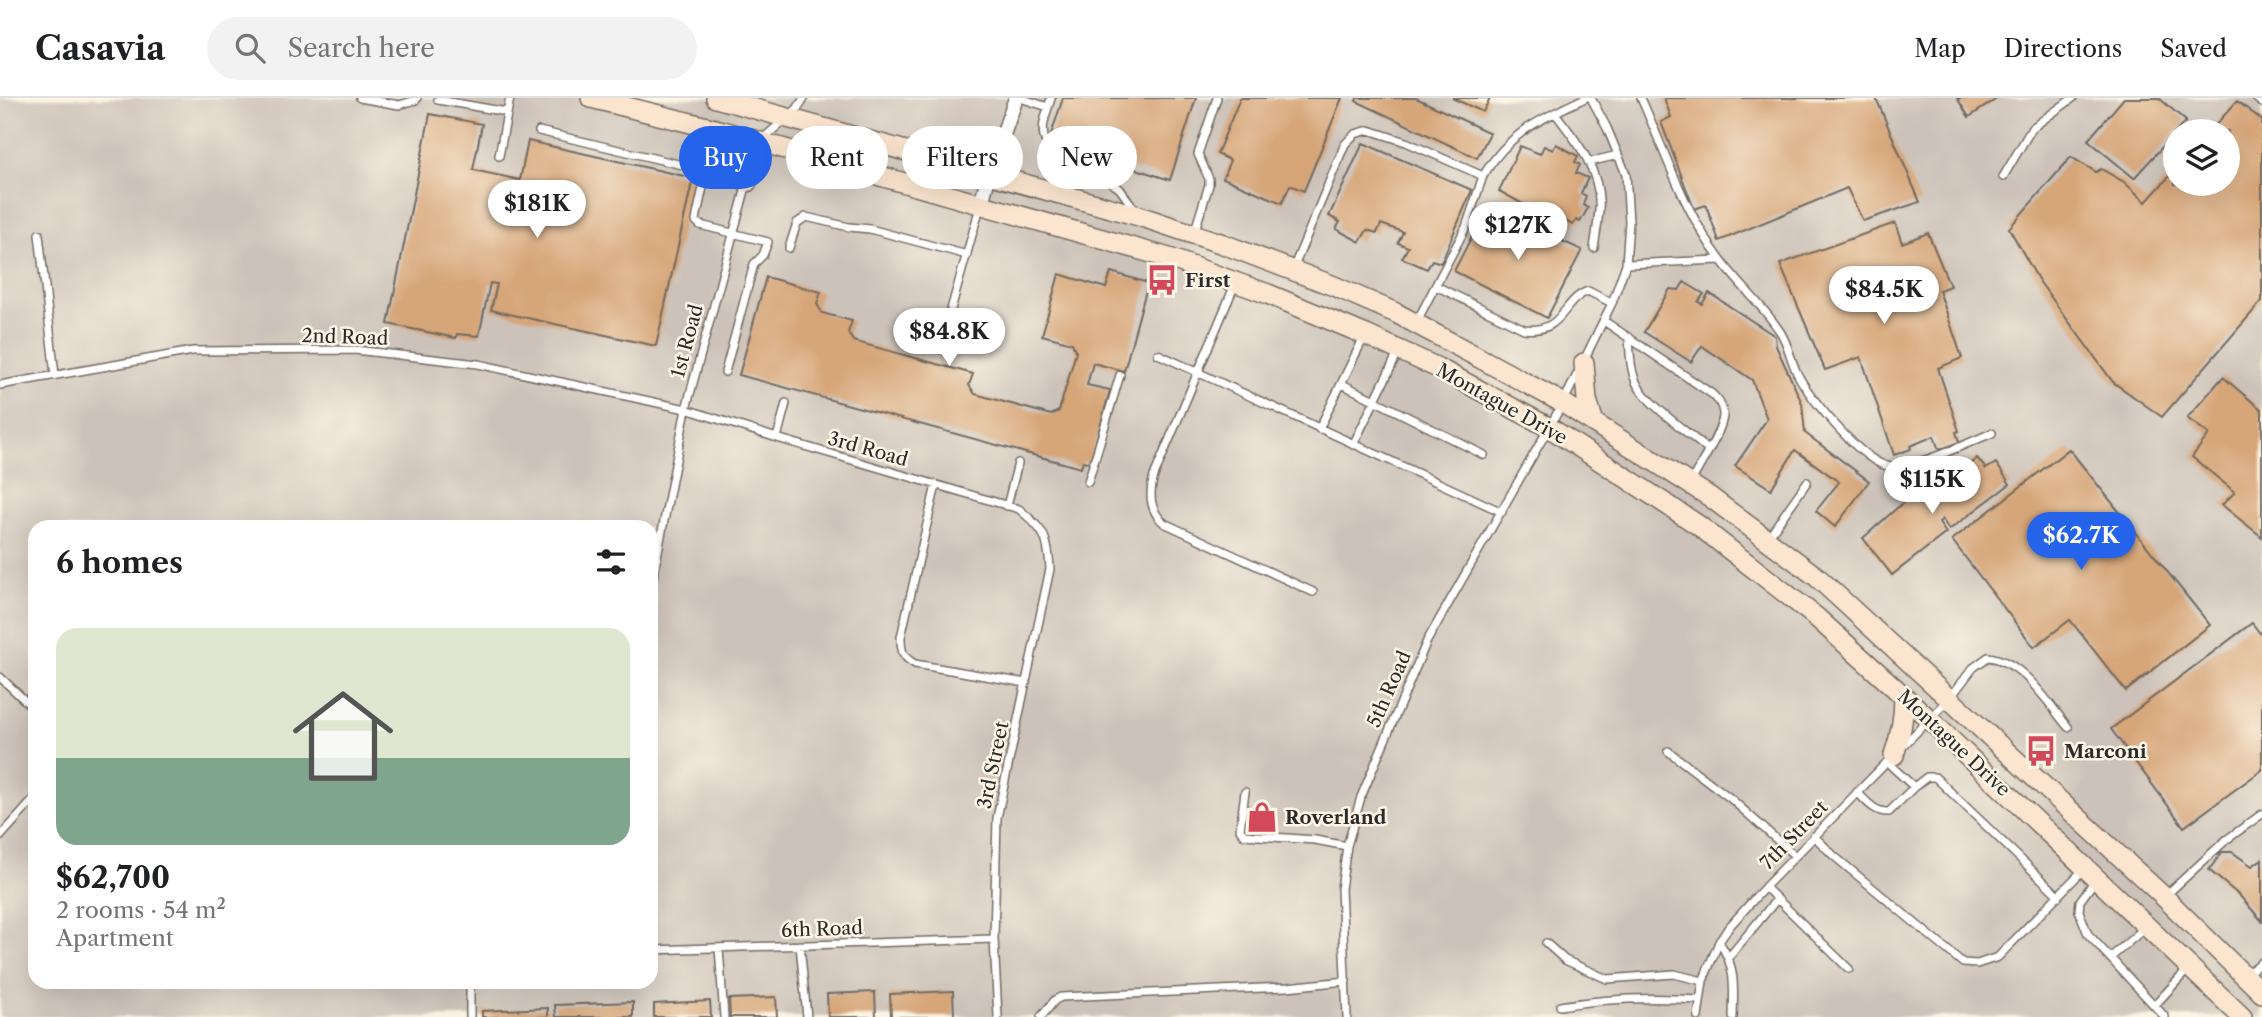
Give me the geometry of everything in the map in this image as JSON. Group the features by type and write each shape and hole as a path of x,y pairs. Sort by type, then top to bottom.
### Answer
{"main road":[{"name":"Montague Drive","path":"591,98 703,126"},
{"name":"Montague Drive","path":"716,98 902,150"},
{"name":"Montague Drive","path":"772,146 1136,247 1236,282 1366,335 1438,368 1549,428 1698,525 1816,617 1929,719 2242,1017"},
{"name":"Montague Drive","path":"1023,184 1194,233 1362,298 1563,403 1689,483 1817,577 2164,897 2262,993"},
{"path":"1584,363 1587,400 1594,423"},
{"path":"1891,758 1901,736 1904,696"}],"street":[{"path":"1007,126 1018,98"},
{"path":"981,204 985,189"}],"lane":[{"path":"360,98 399,105 417,98"},
{"path":"499,156 510,98"},
{"path":"772,131 797,109 804,98"},
{"path":"1018,98 1048,107"},
{"path":"1051,98 1043,127 1042,136 1046,143 1120,188 1139,216"},
{"path":"1194,233 1209,185 1198,153 1217,98"},
{"path":"1416,324 1466,227 1483,176 1494,158 1513,137 1585,98"},
{"name":"5th Road","path":"1348,1017 1341,889 1347,846 1361,797 1427,641 1563,403 1604,321 1626,264 1629,222 1626,174 1591,98"},
{"path":"1640,98 1693,216 1720,260 1767,313 1783,336 1797,375 1817,404 1869,457 1888,467 1909,465 1992,433"},
{"path":"2003,177 2032,128 2073,98"},
{"path":"2256,98 2262,103"},
{"path":"438,100 507,112"},
{"path":"1555,113 1577,141 1597,184 1600,208 1594,248"},
{"path":"1292,270 1345,144 1355,134 1368,130 1406,142 1483,176"},
{"path":"539,131 695,168 705,178 696,221 700,225 768,242 763,255 754,264 725,372"},
{"path":"1589,162 1618,155"},
{"name":"1st Road","path":"658,551 686,409 745,189"},
{"path":"946,327 981,204"},
{"path":"789,248 797,223 800,218 806,216 849,228 870,229 967,255"},
{"path":"39,234 55,375"},
{"path":"1626,264 1720,260"},
{"path":"1236,282 1154,476 1150,492 1152,507 1164,523 1313,592"},
{"path":"1436,286 1530,330 1546,328 1563,315 1582,293 1588,291 1612,303"},
{"path":"1604,321 1720,402 1724,415 1689,483"},
{"path":"1319,429 1366,335"},
{"path":"1629,337 1630,361 1638,386 1708,450"},
{"path":"1353,444 1399,350"},
{"name":"2nd Road","path":"0,386 192,351 355,351 478,364 686,409"},
{"path":"1158,354 1502,512"},
{"path":"1088,482 1120,375"},
{"path":"1342,384 1483,455"},
{"path":"777,438 786,403"},
{"name":"3rd Road","path":"686,409 1019,509 1038,525"},
{"path":"1007,506 1018,463"},
{"path":"1767,540 1807,482"},
{"path":"936,485 901,636 901,650 906,659 915,664 1026,683"},
{"name":"3rd Street","path":"998,1017 994,939 997,818 1050,569 1048,545 1038,525"},
{"name":"7th Street","path":"1698,1017 1703,981 1719,942 1729,927 1950,698 1973,668 1988,657 2002,659 2017,668 2068,727"},
{"path":"0,677 28,703"},
{"path":"1668,751 1730,798 1795,856"},
{"path":"1891,758 1914,787"},
{"path":"1857,792 1875,809 1885,813 1927,777 1935,777 2059,896"},
{"path":"1245,792 1240,830 1244,835 1315,840 1347,846"},
{"path":"0,837 28,806"},
{"path":"2164,897 2226,840 2262,814"},
{"path":"1814,836 1834,856 1964,963 1977,964 1998,957 2059,896 2091,873"},
{"path":"2091,873 2079,911 2088,934 2165,1017"},
{"path":"1765,887 1849,969"},
{"path":"1729,957 1777,899"},
{"path":"2110,958 2147,926"},
{"name":"6th Road","path":"658,950 994,939"},
{"path":"1719,942 1729,957 1733,972 1734,1017"},
{"path":"1546,943 1565,960 1607,979 1674,974 1703,981"},
{"path":"800,945 807,1017"},
{"path":"719,947 724,1017"},
{"path":"2244,976 2262,961"},
{"path":"2155,1005 2190,967"},
{"path":"1041,1017 1055,1000 1061,997 1346,981"},
{"path":"470,989 470,1017"},
{"path":"1560,1006 1608,1000 1700,1000"}],"shaded area":[{"path":"0,98 2262,98 2262,1017 0,1017"}],"building":[{"path":"1063,98 1196,98 1170,180 1137,169 1137,126 1054,126"},
{"path":"1240,98 1342,98 1304,191 1290,185 1282,203 1223,178 1230,160 1217,154"},
{"path":"1357,98 1416,98 1490,133 1477,158 1356,101"},
{"path":"1452,98 1490,98 1483,112"},
{"path":"1664,98 1876,98 1920,202 1863,221 1847,188 1719,241 1706,205 1694,209 1661,122 1671,117"},
{"path":"1957,98 1998,98 1969,117"},
{"path":"2124,98 2159,98 2184,119 2163,119 2163,146 2134,178 2088,140"},
{"path":"2237,101 2262,120 2262,301 2162,417 2113,382 2039,281 2009,228 2071,157 2096,172 2101,169 2124,182 2146,202 2163,183 2163,196 2240,196 2240,119 2221,119"},
{"path":"430,114 482,124 473,170 520,180 528,141 679,175 679,189 691,189 656,346 491,310 497,284 490,283 479,336 457,334 456,338 388,324"},
{"path":"1363,143 1472,190 1441,263 1432,260 1427,269 1402,258 1408,247 1398,243 1403,232 1381,224 1377,233 1367,230 1360,242 1336,229 1340,222 1329,216"},
{"path":"1556,144 1578,156 1575,162 1580,165 1576,173 1588,178 1581,193 1586,196 1583,205 1588,208 1580,222 1576,220 1573,225 1565,221 1562,225 1499,191 1520,146 1540,154 1544,146 1553,150"},
{"path":"1487,207 1582,250 1547,318 1454,271"},
{"path":"1895,223 1902,243 1928,233 1950,286 1939,290 1962,358 1938,368 1959,431 1956,432 1959,442 1939,450 1934,436 1894,455 1861,357 1825,370 1780,264"},
{"path":"1111,272 1148,283 1124,371 1093,363 1087,385 1110,390 1090,463 1083,461 1081,468 739,375 766,277 821,292 817,304 822,313 852,321 848,333 853,341 973,374 969,385 975,394 1051,415 1059,411 1076,352 1072,343 1042,335 1059,274 1106,288"},
{"path":"1684,282 1704,294 1698,302 1702,304 1709,293 1775,336 1776,346 1802,403 1805,433 1869,481 1835,527 1816,511 1839,482 1795,450 1771,489 1735,466 1767,419 1752,380 1702,346 1691,362 1644,332 1670,289 1679,290"},
{"path":"2223,377 2262,410 2262,537 2222,505 2235,492 2192,457 2209,434 2187,418"},
{"path":"2069,449 2210,625 2126,691 2070,620 2034,647 1952,540"},
{"path":"1977,458 1986,469 1996,463 2010,484 1949,530 1942,519 1939,523 1946,533 1892,575 1863,538 1915,492 1925,506 1931,501 1928,497 1948,481 1958,493 1970,482 1961,472"},
{"path":"2252,623 2262,636 2262,770 2184,827 2111,729"},
{"path":"2222,852 2232,852 2252,866 2262,859 2262,921 2240,896 2209,870"},
{"path":"953,991 954,1017 891,1017 890,994"},
{"path":"875,992 876,1017 828,1017 827,994"},
{"path":"776,997 777,1017 730,1017 729,999"},
{"path":"710,1001 711,1017 654,1017 654,1004"},
{"path":"633,1002 633,1017 556,1017 555,1005"},
{"path":"548,1008 548,1017 482,1017 482,1011"}],"place":[{"name":"First","path":"1162,280"},
{"name":"Marconi","path":"2041,751"},
{"name":"Roverland","path":"1262,817"}]}
